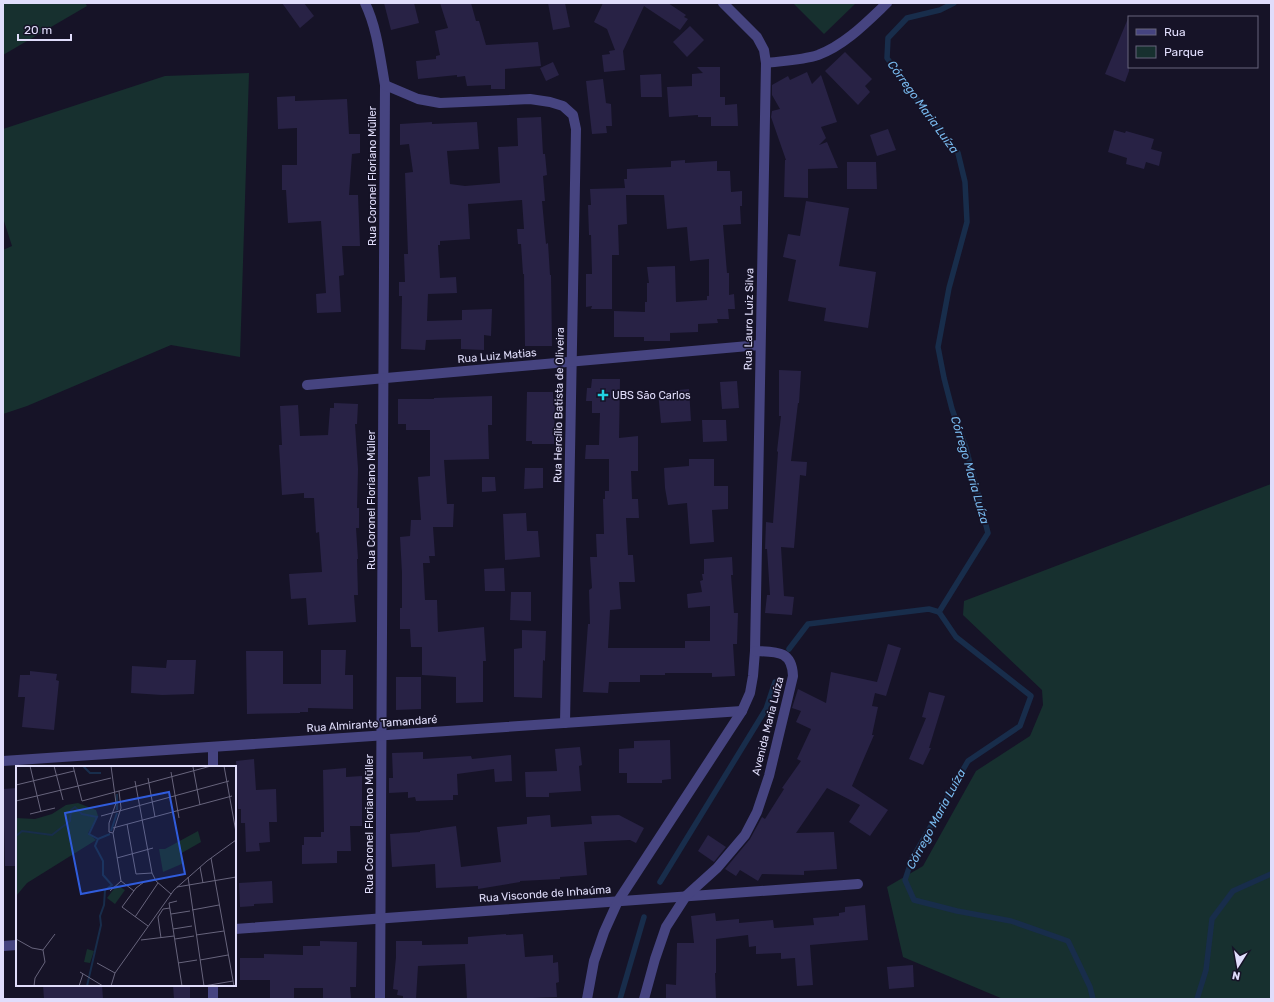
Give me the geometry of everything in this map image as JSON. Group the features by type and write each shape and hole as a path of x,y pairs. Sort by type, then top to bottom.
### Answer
{"street":[{"name":"Rua Coronel Floriano Müller","path":"365,3 369,11 378,45 385,85 380,999"},
{"name":"Rua Lauro Luiz Silva","path":"723,3 758,37 764,50 766,63 755,651"},
{"path":"766,63 818,55 852,35 887,3"},
{"name":"Rua Hercílio Batista de Oliveira","path":"385,85 418,99 440,103 530,99 550,102 563,106 572,115 576,129 565,722"},
{"name":"Rua Luiz Matias","path":"307,384 760,346"},
{"path":"586,999 594,962 604,932 618,901 742,711 750,693 755,651"},
{"name":"Avenida Maria Luíza","path":"644,999 655,959 666,928 686,896 717,868 745,835 757,812 769,776 793,676 793,666 790,659 783,655 755,651"},
{"name":"Rua Almirante Tamandaré","path":"3,761 742,711"},
{"path":"213,747 213,766"},
{"name":"Rua Visconde de Inhaúma","path":"236,929 858,884"},
{"path":"3,946 16,945"},
{"path":"213,986 213,999"}],"green space":[{"path":"3,3 85,3 87,6 3,55"},
{"path":"793,3 856,3 824,34"},
{"path":"249,73 240,357 171,345 27,406 3,414 3,250 12,246 3,218 3,129 165,76"},
{"path":"1271,484 1271,999 1003,999 903,957 887,887 923,866 976,771 1030,736 1043,705 1042,690 963,615 964,601"}],"building":[{"path":"282,3 304,3 314,16 300,28"},
{"path":"384,3 414,3 419,23 391,30"},
{"path":"440,3 471,3 476,21 479,21 486,45 538,42 541,66 505,69 505,89 491,89 491,85 467,86 465,76 457,77 457,75 418,79 416,61 436,59 436,56 440,55 435,31 448,28"},
{"path":"548,3 565,3 570,27 553,30"},
{"path":"603,3 668,3 686,15 684,17 688,19 680,30 644,6 623,51 625,70 604,72 602,55 610,54 609,51 615,50 607,29 594,22"},
{"path":"1128,18 1129,71 1125,82 1105,74"},
{"path":"690,26 704,40 687,57 673,42"},
{"path":"845,52 872,79 865,86 870,92 858,105 825,71"},
{"path":"553,62 559,75 546,81 540,68"},
{"path":"697,67 720,67 720,97 725,97 725,105 737,104 738,126 711,126 711,117 698,117 698,115 669,117 667,87 692,86 692,74 703,73"},
{"path":"807,72 812,84 821,75 837,122 821,127 826,138 819,145 827,142 838,168 808,169 808,198 784,197 786,160 771,117 772,111 780,109 772,95 772,85 788,76 790,80"},
{"path":"661,74 662,97 641,97 640,75"},
{"path":"603,79 606,103 611,104 612,126 606,126 607,133 592,134 586,81"},
{"path":"295,96 295,101 347,99 349,134 360,134 360,153 352,154 349,195 358,195 360,246 342,246 344,275 339,276 341,312 317,313 316,294 326,293 321,221 288,223 286,190 282,190 282,165 297,165 297,128 278,129 277,97"},
{"path":"541,117 543,154 545,154 547,175 543,176 545,201 542,201 546,244 548,243 551,275 552,346 525,346 524,274 521,244 518,244 517,229 524,229 522,200 468,204 470,239 440,241 440,245 438,245 440,278 456,277 457,293 428,294 427,321 462,320 462,310 492,309 491,336 484,335 484,350 461,349 461,339 426,340 425,350 401,349 402,296 399,296 399,282 405,282 404,254 408,254 405,173 413,172 409,144 400,145 400,124 477,122 479,149 447,151 450,184 465,186 500,183 498,147 518,146 517,118"},
{"path":"888,129 896,150 877,156 870,135"},
{"path":"1114,130 1125,133 1126,131 1154,139 1151,149 1162,152 1159,166 1146,162 1144,169 1126,164 1127,158 1108,152"},
{"path":"685,160 685,163 717,161 717,171 730,171 731,192 742,191 742,206 740,206 741,224 723,225 727,273 729,273 729,295 734,294 735,309 728,309 729,319 717,319 718,323 698,324 698,332 670,333 670,341 644,341 644,337 614,337 614,311 645,312 645,302 647,302 647,283 649,283 647,267 675,266 676,302 707,300 707,296 709,296 709,259 690,261 687,227 667,229 664,195 626,195 627,224 618,225 619,255 612,255 612,309 591,309 592,306 586,307 586,274 592,274 591,235 589,235 588,205 591,205 590,189 625,188 624,179 627,179 627,169 671,167 671,161"},
{"path":"847,162 876,162 877,189 847,189"},
{"path":"806,201 849,208 839,266 876,272 868,328 824,321 826,308 788,301 796,260 783,257 788,234 800,236"},
{"path":"779,370 801,371 799,403 791,461 807,462 806,476 800,475 794,548 781,547 784,596 794,597 792,615 765,613 767,595 770,595 767,549 765,549 766,522 773,523 777,451 781,416 779,416"},
{"path":"592,379 620,379 619,438 638,436 638,471 631,471 632,499 638,499 639,518 626,518 628,555 633,555 635,582 619,582 621,609 610,610 608,648 685,648 685,641 710,641 710,606 688,608 687,594 702,592 700,581 703,580 702,574 704,574 704,559 732,557 733,575 731,575 734,613 738,613 737,644 733,644 735,676 712,677 712,673 665,673 665,675 640,675 640,682 609,682 608,693 583,692 588,624 590,624 589,590 592,588 590,557 597,557 596,534 604,534 603,499 605,499 605,491 609,491 609,459 585,459 586,445 599,445 600,413 592,413 592,401 586,401 587,388 591,388"},
{"path":"737,381 739,408 722,409 720,382"},
{"path":"689,389 691,421 661,423 658,392"},
{"path":"527,392 553,392 553,398 555,398 554,444 532,444 532,441 526,441"},
{"path":"492,396 492,425 488,425 489,459 444,460 447,504 454,504 453,527 433,527 435,556 429,556 430,563 423,563 425,600 437,600 438,632 484,627 486,661 483,661 483,702 456,703 456,677 422,675 422,647 411,647 410,629 400,629 400,608 402,608 402,573 400,537 410,536 411,520 421,520 418,477 430,476 430,430 406,430 406,424 398,424 398,399"},
{"path":"334,403 358,404 357,424 355,424 358,469 357,508 359,508 359,528 356,528 358,595 354,595 356,622 308,625 306,598 291,599 289,574 322,572 319,532 316,533 314,498 304,498 304,493 282,495 279,445 282,445 280,406 298,405 300,436 328,435 330,408 334,408"},
{"path":"702,420 726,420 727,441 703,442"},
{"path":"689,459 714,459 714,486 728,486 728,509 712,510 714,542 690,544 687,503 668,505 664,468 689,466"},
{"path":"525,468 543,468 543,488 524,489"},
{"path":"482,477 495,477 496,491 482,492"},
{"path":"526,513 527,531 538,531 540,557 505,560 503,514"},
{"path":"504,568 505,591 485,591 484,569"},
{"path":"511,592 531,592 531,621 510,620"},
{"path":"522,630 546,631 545,661 543,660 542,698 514,697 514,649 522,648"},
{"path":"888,644 901,648 886,696 875,693 872,706 878,707 872,735 874,735 852,786 888,810 870,836 849,822 860,805 827,788 796,833 834,832 837,869 804,871 804,875 762,874 758,881 740,870 736,876 725,869 750,839 762,817 765,819 784,789 782,788 801,761 797,759 811,729 796,722 801,711 792,708 798,689 826,703 831,672 877,682"},
{"path":"321,650 346,650 345,675 353,675 353,709 308,708 308,712 300,713 247,714 246,651 283,651 283,684 321,684"},
{"path":"167,660 196,660 194,694 162,695 131,693 132,666 166,668"},
{"path":"30,671 57,674 56,680 59,681 54,730 22,727 25,697 18,697 20,675 30,675"},
{"path":"396,677 421,677 421,709 396,710"},
{"path":"929,692 945,696 929,748 931,748 923,765 909,759 926,718 922,717"},
{"path":"670,740 671,779 662,780 662,783 627,783 627,773 619,773 619,749 634,748 634,741"},
{"path":"580,747 582,765 579,766 581,791 549,793 549,797 526,797 525,772 557,771 555,749"},
{"path":"423,752 423,759 471,756 472,759 511,755 512,781 495,782 494,769 457,774 458,795 453,795 453,800 416,801 415,797 408,798 408,792 389,793 389,778 393,778 392,753"},
{"path":"254,759 256,790 276,789 277,822 269,822 270,842 259,843 260,851 246,852 245,823 241,823 241,809 238,809 236,761"},
{"path":"346,768 346,777 362,776 362,826 350,826 351,851 337,851 337,863 302,864 302,845 304,845 304,837 321,837 321,832 324,832 323,770"},
{"path":"16,788 16,866 5,866 3,789"},
{"path":"550,815 551,827 592,824 591,816 619,815 644,828 636,843 630,840 584,842 587,875 560,877 560,879 520,881 478,889 478,886 436,888 435,864 392,867 390,834 420,832 456,826 461,867 501,862 497,827 527,824 527,817"},
{"path":"708,835 726,847 714,862 698,851"},
{"path":"272,881 273,903 254,904 254,906 240,907 239,883"},
{"path":"865,905 868,940 810,945 813,985 797,986 795,958 781,959 781,953 756,954 756,946 749,947 748,935 716,939 716,999 666,999 666,984 676,985 677,943 694,943 691,916 715,913 716,921 739,919 739,923 773,920 774,928 814,925 813,918 839,916 839,913 845,912 845,907"},
{"path":"523,934 525,957 553,955 553,963 558,962 559,982 556,983 557,997 467,999 465,964 418,966 416,999 403,999 403,996 397,995 398,990 393,989 396,941 422,941 422,945 468,944 468,937"},
{"path":"320,941 357,942 356,987 350,987 351,999 323,999 323,988 294,988 294,999 270,999 270,980 240,980 240,958 264,958 264,954 303,955 303,946 320,946"},
{"path":"913,965 914,987 889,989 887,967"},
{"path":"43,986 102,986 103,999 44,999"},
{"path":"173,986 190,986 190,999 174,999"}],"waterway":[{"name":"Córrego Maria Luíza","path":"954,3 940,10 907,18 888,38 887,58 958,153 965,182 967,222 949,288 938,347 952,409 966,448 988,533 939,612 956,637 1031,696 1020,726 968,761 912,859 905,880 914,900 957,911 1011,921 1068,941 1090,987 1093,999"},
{"path":"789,649 808,624 929,609 939,612"},
{"path":"660,882 766,709 775,682"},
{"path":"1197,999 1206,970 1212,919 1233,891 1271,874"},
{"path":"620,999 644,917"}],"place":[{"name":"UBS São Carlos","path":"603,395"}]}
